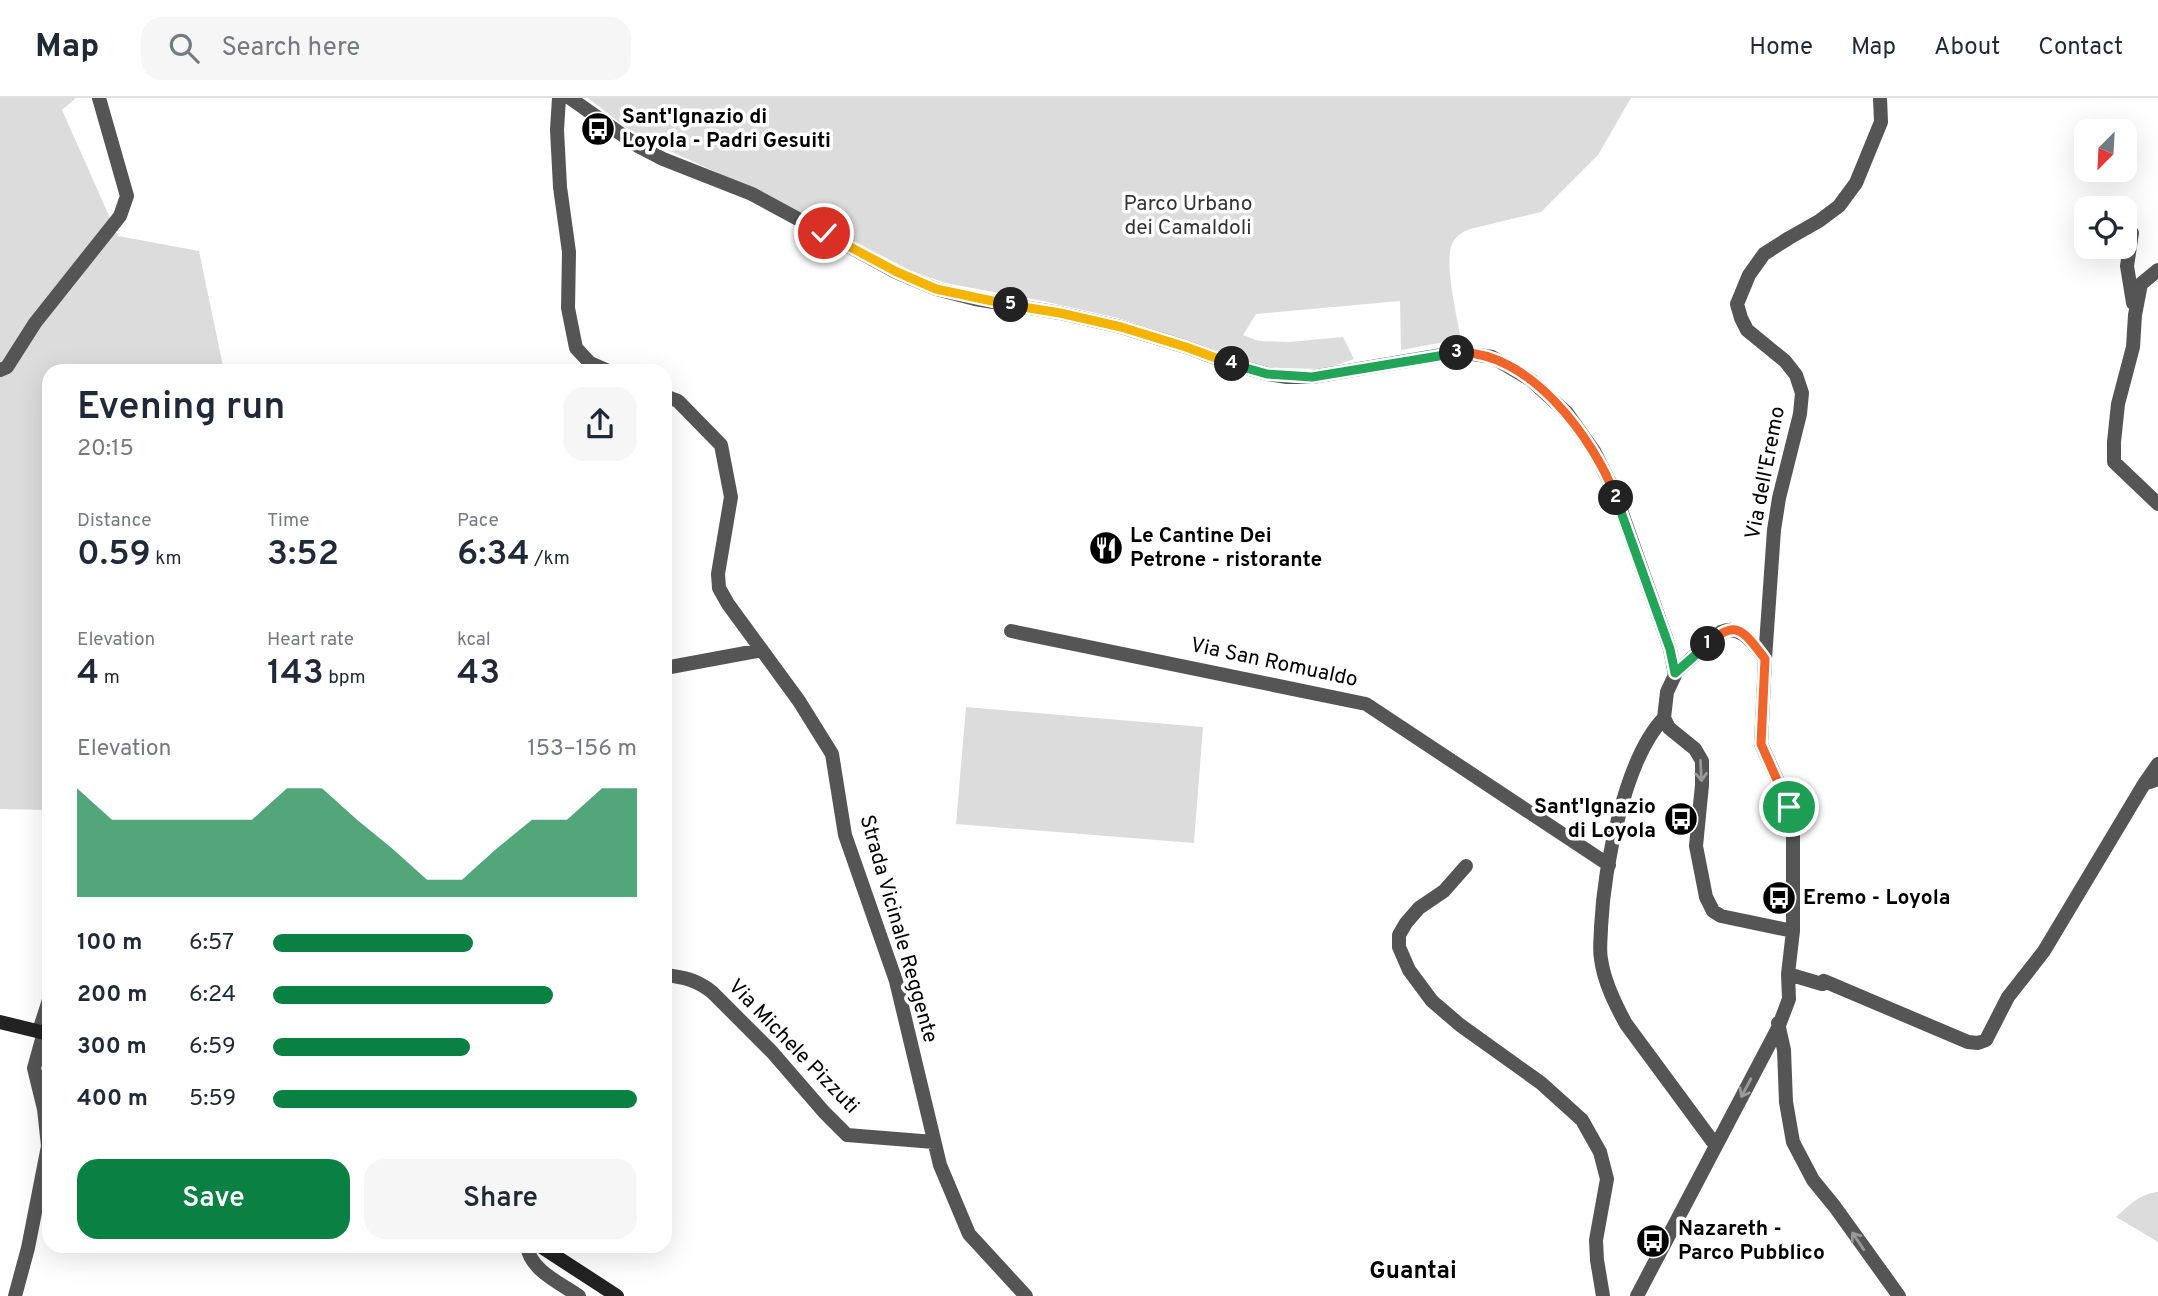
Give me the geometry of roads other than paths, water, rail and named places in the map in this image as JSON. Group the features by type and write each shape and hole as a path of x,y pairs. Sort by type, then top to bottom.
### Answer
{"street":[{"path":"0,370 7,367 35,323 120,216 127,196 99,98"},
{"path":"559,98 556,130 569,252 568,308 576,348 592,364"},
{"path":"570,98 638,146 663,159 752,194 897,272 936,289 1121,327 1226,362 1287,377 1312,377 1460,352 1492,358 1531,380 1567,413 1594,451 1615,493 1641,564 1670,649 1675,673"},
{"name":"Via dell'Eremo","path":"1637,1296 1778,1028 1789,999 1788,974 1793,930 1793,824 1789,807 1761,744 1774,530 1779,498 1800,414 1802,393 1796,375 1785,361 1747,330 1737,304 1749,275 1764,254 1839,206 1856,183 1881,122 1880,98"},
{"path":"2128,259 2135,315"},
{"path":"2158,270 2141,284 2133,347 2118,404 2114,462 2158,504"},
{"name":"Strada Vicinale Reggente","path":"672,399 678,401 721,445 731,497 718,574 719,588 799,701 832,754 845,835 896,982 940,1166 969,1234 1026,1296"},
{"path":"1716,1146 1626,1024 1614,1002 1600,956 1602,900 1621,803 1648,738 1664,718 1667,692 1675,673 1727,629 1746,635 1765,659"},
{"name":"Via San Romualdo","path":"1011,631 1366,704 1609,865"},
{"path":"672,667 762,650"},
{"path":"1664,718 1669,728 1695,749 1702,761 1696,846 1706,897 1713,911 1735,920 1793,930"},
{"path":"1788,974 1822,985 1824,981 1968,1042 1986,1040 2008,996 2044,951 2151,781 2158,764"},
{"path":"1466,866 1444,891 1419,908 1406,923 1399,934 1399,947 1409,970 1432,1001 1460,1025 1541,1083 1582,1120 1600,1152 1607,1179 1596,1240 1603,1296"},
{"name":"Via Michele Pizzuti","path":"672,976 688,978 712,992 772,1052 847,1135 934,1142"},
{"path":"0,1022 42,1032"},
{"path":"1778,1028 1784,1050 1786,1102 1794,1142 1813,1180 1899,1296"},
{"path":"42,1039 34,1068 42,1101"},
{"path":"15,1296 42,1177"},
{"path":"528,1253 540,1269 579,1296"},
{"path":"551,1253 617,1296"}],"place":[{"name":"Sant'Ignazio di Loyola - Padri Gesuiti","path":"598,129"},
{"name":"Le Cantine Dei Petrone - ristorante","path":"1106,548"},
{"name":"Sant'Ignazio di Loyola","path":"1681,819"},
{"name":"Eremo - Loyola","path":"1779,898"},
{"name":"Nazareth - Parco Pubblico","path":"1653,1241"}],"district":[{"name":"Guantai","path":"1413,1272"}],"park label":[{"name":"Parco Urbano dei Camaldoli","path":"1188,216"}]}
